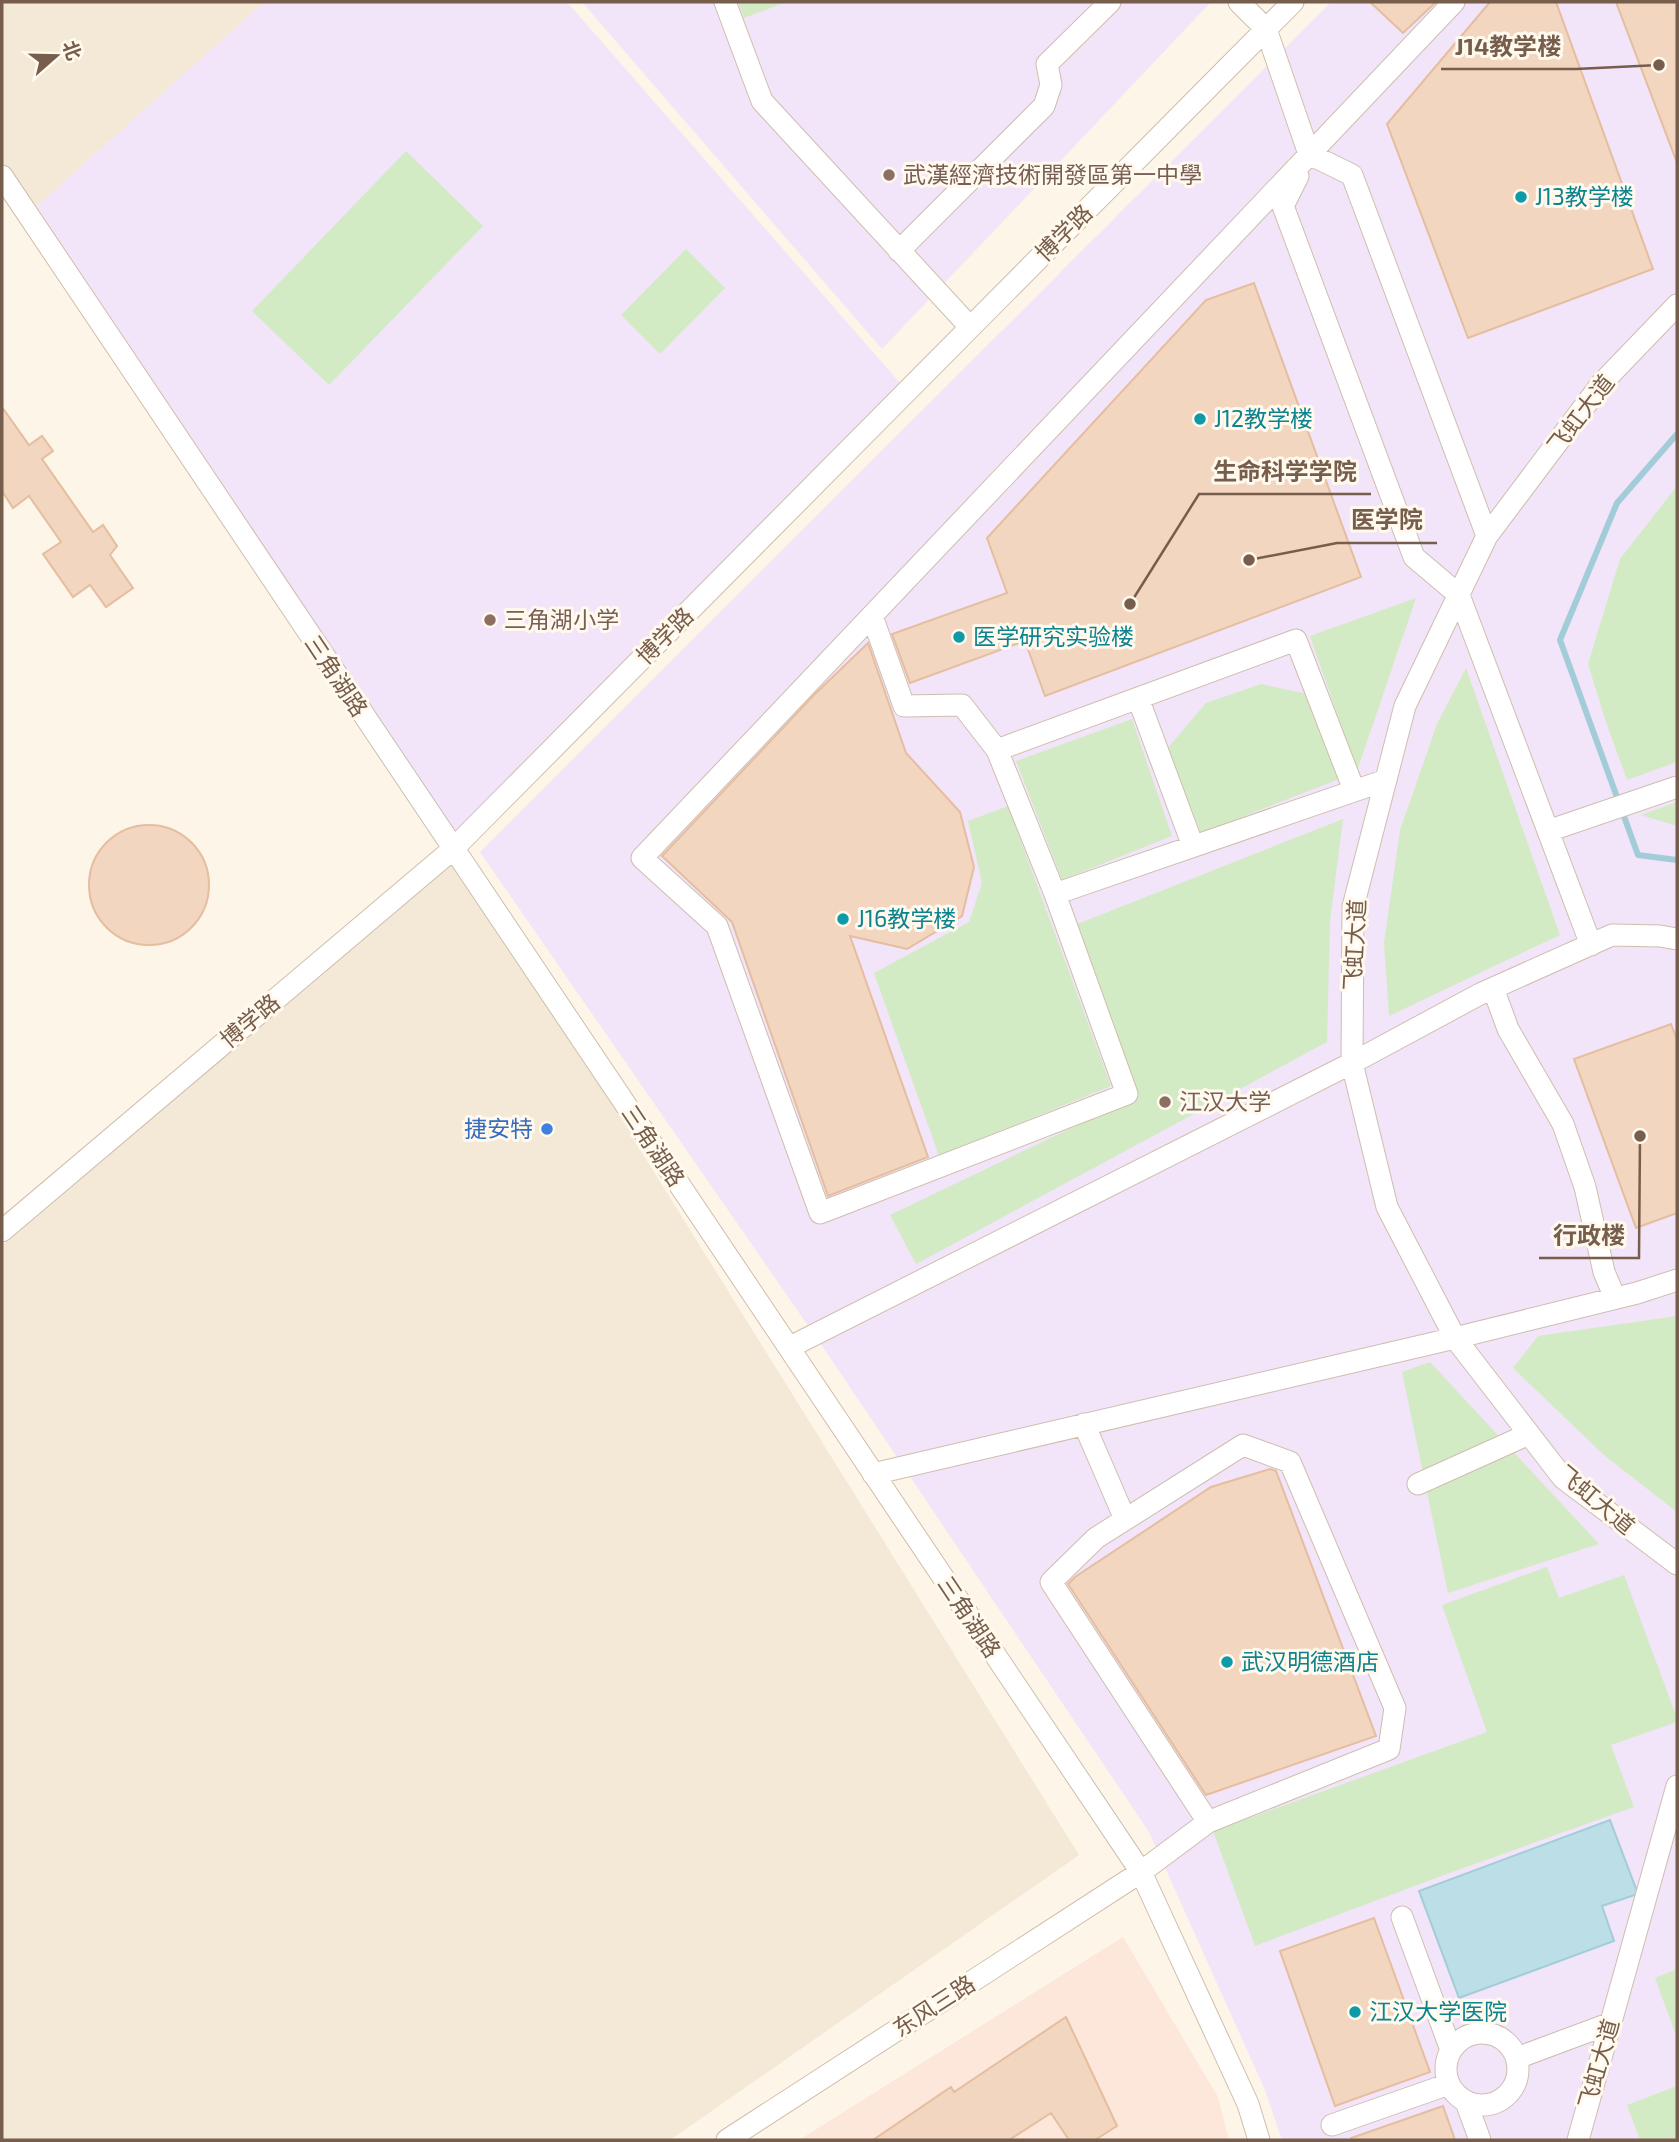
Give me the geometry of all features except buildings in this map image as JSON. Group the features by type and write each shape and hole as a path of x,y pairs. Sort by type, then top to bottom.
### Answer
{"street":[{"path":"725,2 762,101 970,327"},
{"path":"899,251 1044,106 1051,85 1047,64 1110,2"},
{"path":"1239,2 1266,29 1309,155 1283,206 1414,557 1459,594 1591,945"},
{"name":"博学路","path":"2,1231 453,849 1293,2"},
{"path":"872,615 904,706 962,705 997,750 1055,894 1126,1094 820,1213 717,926 642,858 872,615 1454,2"},
{"path":"1309,155 1352,175 1487,536"},
{"name":"三角湖路","path":"2,176 1141,1872 1248,2104 1259,2140"},
{"name":"飞虹大道","path":"1677,304 1602,383 1487,536 1405,706 1353,908 1352,1063 1387,1207 1455,1338 1563,1478 1677,1564"},
{"path":"997,750 1296,640 1354,790"},
{"path":"1138,698 1192,846"},
{"path":"1055,894 1386,780"},
{"path":"1548,831 1676,787"},
{"path":"790,1347 1352,1063 1493,988 1612,935 1677,939"},
{"path":"1493,988 1507,1029 1563,1124 1585,1187 1604,1272 1615,1298"},
{"path":"873,1474 1455,1338 1677,1280"},
{"path":"1084,1424 1125,1519 1096,1538 1051,1582 1208,1822"},
{"path":"1418,1484 1529,1434"},
{"name":"东风三路","path":"727,2140 1141,1872 1208,1822 1389,1749 1395,1708 1290,1462 1243,1445 1125,1519"},
{"name":"飞虹大道","path":"1578,2140 1677,1786"},
{"path":"1402,1917 1451,2050"},
{"path":"1517,2059 1611,2023"},
{"path":"1493,2034 1503,2039 1512,2048 1517,2059 1519,2070 1516,2082 1510,2093 1501,2101 1490,2105 1466,2102 1449,2084 1446,2073 1451,2050 1469,2035 1493,2034"},
{"path":"1332,2125 1449,2084"},
{"path":"1466,2102 1480,2140"}],"shaded area":[{"path":"2,2 264,2 27,215 2,176"},
{"name":"三角湖小学","path":"264,2 567,2 907,391 453,849 27,215"},
{"name":"武漢經濟技術開發區第一中學","path":"582,2 1211,2 882,349"},
{"name":"江汉大学","path":"1331,2 1677,2 1677,2140 1282,2140 1265,2090 1149,1832 827,1353 480,852"},
{"path":"453,849 1079,1855 670,2140 2,2140 2,1246"},
{"path":"1123,1937 1218,2097 1229,2140 799,2140"}],"green space":[{"path":"738,2 786,2 744,18"},
{"path":"406,151 483,226 329,385 252,311"},
{"path":"686,249 725,288 660,354 621,315"},
{"path":"1677,486 1677,762 1627,780 1588,664 1620,559"},
{"path":"1416,598 1357,771 1310,636"},
{"path":"1466,668 1560,935 1389,1016 1384,943 1400,830 1437,724"},
{"path":"1261,684 1307,694 1339,779 1201,833 1167,749 1206,703"},
{"path":"1132,719 1172,836 1062,880 1016,761"},
{"path":"1677,802 1677,826 1641,815"},
{"path":"1008,806 1111,1086 939,1156 874,973 969,922 982,883 968,821"},
{"path":"1343,819 1330,921 1327,1042 916,1264 890,1215 1138,1096 1075,925"},
{"path":"1677,1316 1677,1512 1605,1456 1513,1368 1538,1336"},
{"path":"1430,1362 1599,1544 1448,1593 1402,1372"},
{"path":"1547,1567 1559,1598 1624,1575 1677,1718 1677,1722 1611,1745 1634,1807 1255,1946 1213,1831 1487,1732 1442,1605"},
{"path":"1677,1969 1677,2038 1655,1978"},
{"path":"1677,2086 1677,2140 1640,2140 1627,2105"}],"water":[{"path":"1610,1820 1638,1894 1602,1906 1614,1941 1459,1998 1419,1891"}],"waterway":[{"path":"1677,434 1617,503 1560,640 1638,855 1677,860"}],"place":[{"name":"J14教学楼","path":"1659,65"},
{"name":"武漢經濟技術開發區第一中學","path":"889,175"},
{"name":"J13教学楼","path":"1521,197"},
{"name":"J12教学楼","path":"1200,419"},
{"name":"医学院","path":"1249,560"},
{"name":"生命科学学院","path":"1130,604"},
{"name":"三角湖小学","path":"490,620"},
{"name":"医学研究实验楼","path":"959,637"},
{"name":"J16教学楼","path":"843,919"},
{"name":"江汉大学","path":"1165,1102"},
{"name":"捷安特","path":"547,1129"},
{"name":"行政楼","path":"1640,1136"},
{"name":"武汉明德酒店","path":"1227,1662"},
{"name":"江汉大学医院","path":"1355,2012"}]}
